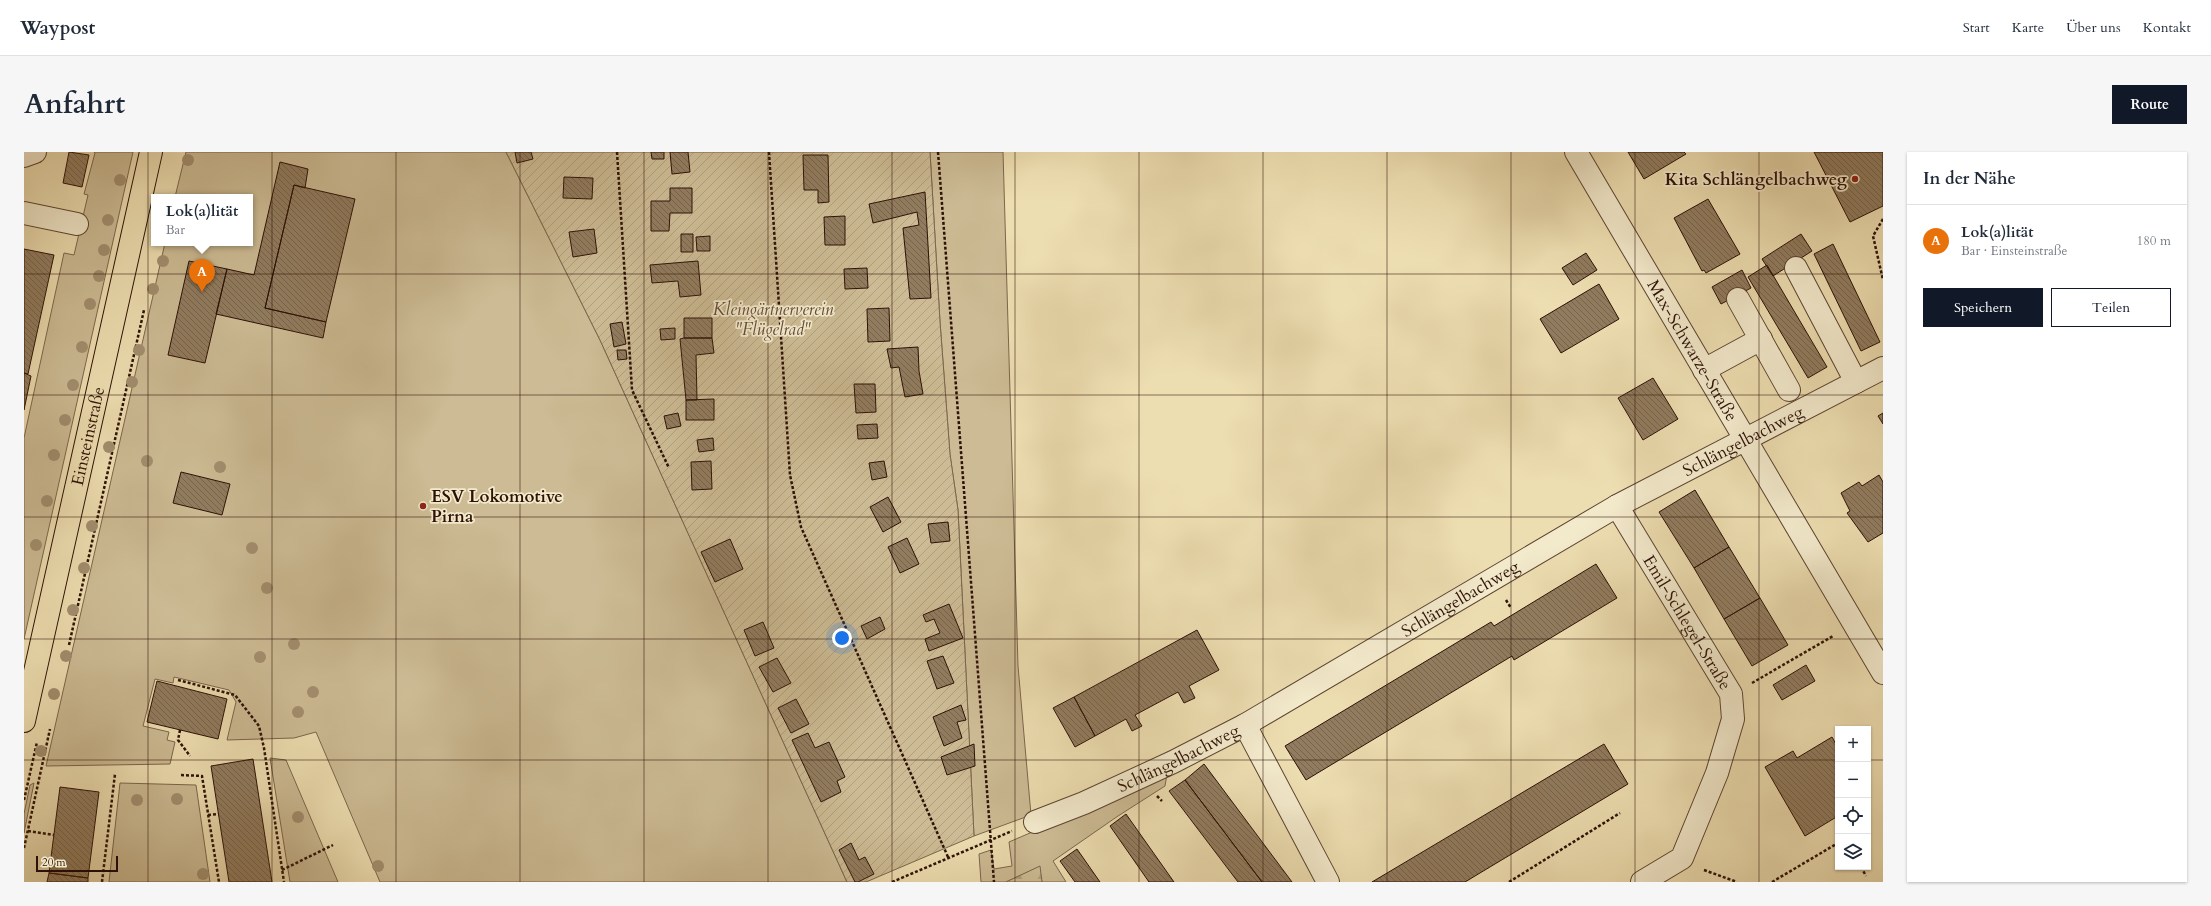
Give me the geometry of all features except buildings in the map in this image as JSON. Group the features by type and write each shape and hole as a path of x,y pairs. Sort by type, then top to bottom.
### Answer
{"main road":[{"name":"Einsteinstraße","path":"24,721 151,152"}],"street":[{"path":"24,156 35,152"},
{"name":"Max-Schwarze-Straße","path":"1576,152 1883,673"},
{"path":"24,213 77,224"},
{"path":"1796,268 1856,382"},
{"path":"1738,299 1789,390"},
{"path":"1704,370 1760,340"},
{"name":"Schlängelbachweg","path":"1035,822 1084,803 1173,762 1245,725 1617,506 1746,441 1883,368"},
{"name":"Emil-Schlegel-Straße","path":"1617,506 1731,694 1733,719 1717,773 1685,853 1682,858 1642,882"},
{"path":"1245,725 1328,882"}],"path":[{"path":"617,152 632,390 669,468"},
{"path":"769,152 790,475 793,498 801,527 948,857"},
{"path":"938,152 992,839 994,882"},
{"path":"1883,219 1873,236 1883,280"},
{"path":"68,648 145,304"},
{"path":"1731,694 1854,624"},
{"path":"178,680 234,694 259,726 264,748 284,882"},
{"path":"24,848 51,724"},
{"path":"180,730 178,740 190,756"},
{"path":"24,800 31,770"},
{"path":"102,882 115,774"},
{"path":"181,775 202,776 219,882"},
{"path":"1509,882 1620,813"},
{"path":"208,815 219,814"},
{"path":"892,882 948,857 1035,822"},
{"path":"28,831 54,835"},
{"path":"282,870 333,845"},
{"path":"1772,882 1835,845"},
{"path":"1863,870 1866,876"}],"green space":[{"path":"94,152 133,152 24,639 24,438 64,253 74,255 88,195 84,194 95,153"},
{"name":"ESV Lokomotive Pirna","path":"186,152 506,152 600,340 847,882 380,882 316,732 294,738 227,740 236,702 229,690 174,677 173,683 155,679 143,726 169,732 167,740 175,742 170,764 46,766 164,246 253,246 253,194 176,194"},
{"name":"Kleingärtnerverein \"Flügelrad\"","path":"506,152 930,152 940,322 950,454 958,510 974,836 866,882 847,882 600,340"},
{"path":"930,152 1003,152 1018,666 1031,815 974,836 958,510 950,455 940,322"},
{"path":"270,758 286,760 338,882 290,882"},
{"path":"1167,774 1165,786 1118,816 1053,861 1066,882 1042,882 1039,867 1006,882 981,882 979,854 991,850 994,869 1012,866 1009,842"},
{"path":"34,783 24,833 24,814 30,785"},
{"path":"120,783 196,785 210,882 109,882"},
{"path":"1040,866 1042,882 1006,882"}],"place":[{"name":"Kita Schlängelbachweg","path":"1855,179"},
{"name":"Lok(a)lität","path":"202,292"},
{"name":"ESV Lokomotive Pirna","path":"423,506"}]}
